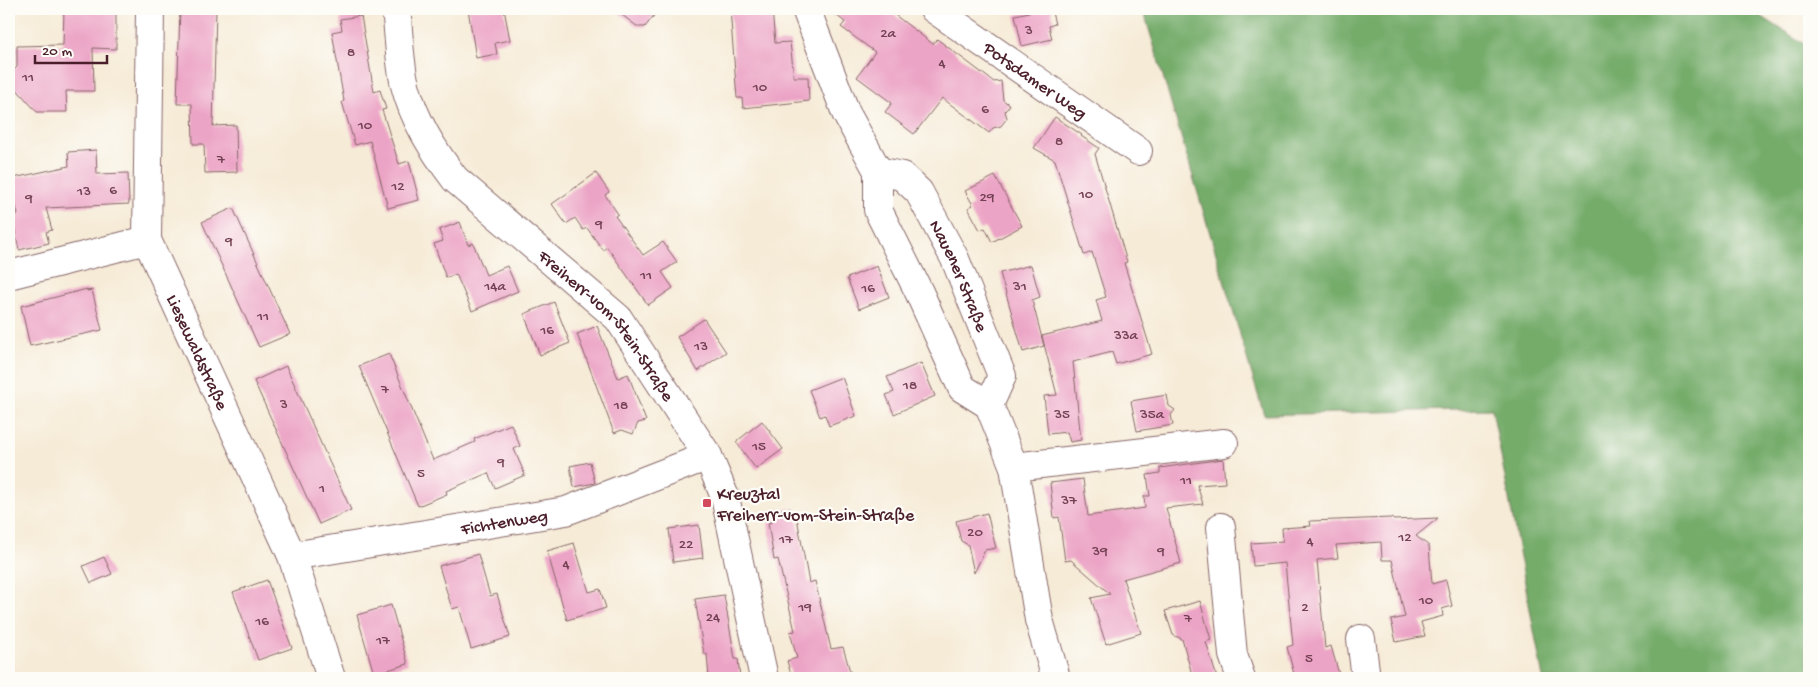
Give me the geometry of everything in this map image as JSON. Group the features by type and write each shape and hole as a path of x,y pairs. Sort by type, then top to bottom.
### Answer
{"street":[{"name":"Liesewaldstraße","path":"150,9 147,240 292,556 331,678"},
{"name":"Freiherr-vom-Stein-Straße","path":"396,9 405,85 418,122 435,152 455,179 618,318 708,456 725,497 764,678"},
{"path":"806,9 846,113 878,171 878,210 920,292 962,388 989,405 1014,467 1039,620 1056,678"},
{"name":"Potsdamer Weg","path":"934,9 1138,151"},
{"name":"Nauener Straße","path":"878,171 902,176 919,192 955,260 1002,376 989,405"},
{"path":"9,275 147,240"},
{"path":"1014,467 1224,443"},
{"name":"Fichtenweg","path":"292,556 566,511 708,456"},
{"path":"1221,526 1233,655 1241,678"},
{"path":"1361,639 1366,678"}],"green space":[{"path":"1143,9 1750,9 1809,47 1809,678 1543,678 1492,409 1264,415"}],"building":[{"path":"64,9 116,9 116,49 93,48 94,91 66,91 67,112 37,112 11,83 11,73 17,67 17,46 63,45"},
{"path":"180,9 216,9 213,126 236,125 237,172 205,173 204,144 193,144 192,104 177,104"},
{"path":"468,9 504,9 510,40 495,43 497,54 476,58"},
{"path":"614,9 659,9 645,27 638,27"},
{"path":"730,9 772,9 775,43 790,42 794,77 808,77 809,101 743,108 742,98 737,98"},
{"path":"828,9 887,9 933,44 937,39 994,82 1001,81 1003,100 1010,105 1005,111 1007,118 1001,126 993,128 989,133 942,98 914,134 885,112 892,103 857,77 875,52 841,27 845,22"},
{"path":"1051,9 1055,24 1049,26 1052,39 1022,46 1015,15"},
{"path":"361,16 374,92 380,90 386,109 382,110 399,164 409,161 419,200 388,208 370,141 355,145 342,102 344,101 332,32 342,30 340,19"},
{"path":"1055,117 1099,148 1095,154 1127,262 1124,263 1152,354 1116,364 1112,352 1073,362 1081,440 1070,442 1067,432 1048,434 1044,396 1057,395 1042,336 1102,321 1096,300 1106,297 1092,252 1084,255 1055,160 1034,148"},
{"path":"96,150 97,174 128,173 129,204 46,208 52,230 46,232 49,243 19,250 12,216 18,214 9,179 69,166 68,152"},
{"path":"596,173 609,192 605,195 618,214 615,216 643,255 663,242 677,262 662,272 673,288 648,305 607,247 603,250 587,228 583,230 575,218 566,224 552,204"},
{"path":"995,176 1022,226 992,242 985,228 980,230 968,208 973,205 965,191"},
{"path":"233,208 290,334 259,347 202,222"},
{"path":"460,222 468,245 473,243 486,275 507,266 518,291 472,311 456,274 446,278 434,244 443,241 439,230"},
{"path":"1031,265 1040,297 1032,300 1044,346 1023,352 1000,273"},
{"path":"877,266 889,297 859,309 847,278"},
{"path":"87,289 87,291 92,290 102,330 30,346 21,306"},
{"path":"554,302 570,343 540,355 524,314"},
{"path":"704,319 726,352 698,371 677,337"},
{"path":"597,326 618,378 628,374 646,421 638,423 633,434 622,430 614,433 577,334"},
{"path":"389,354 433,460 475,442 474,439 511,424 520,446 514,449 525,475 495,488 488,473 446,491 447,494 418,506 359,366"},
{"path":"921,363 935,396 894,414 886,395 894,392 887,377"},
{"path":"286,366 351,510 319,524 254,381"},
{"path":"842,377 856,416 829,426 825,415 820,417 809,390"},
{"path":"1167,395 1169,406 1175,410 1171,415 1173,425 1137,431 1131,401"},
{"path":"762,421 783,449 756,469 736,442"},
{"path":"1223,459 1225,483 1197,485 1203,504 1166,508 1181,563 1123,579 1141,633 1106,644 1091,598 1110,594 1071,560 1065,561 1059,517 1054,518 1050,483 1083,479 1088,516 1145,508 1144,496 1150,496 1147,475 1160,473 1160,468"},
{"path":"590,462 595,483 574,487 570,466"},
{"path":"790,508 792,518 797,518 809,583 815,581 831,649 843,647 852,678 792,678 787,661 797,658 790,632 795,631 778,559 774,560 768,523 772,522 770,511"},
{"path":"987,513 996,548 985,550 974,573 968,545 961,541 956,521"},
{"path":"1391,518 1394,520 1438,518 1416,536 1429,546 1432,584 1446,580 1452,606 1442,609 1443,616 1421,622 1425,636 1396,642 1391,620 1405,617 1392,560 1382,560 1381,542 1336,545 1338,558 1317,560 1325,648 1331,646 1340,678 1295,678 1287,647 1293,645 1285,563 1253,566 1251,543 1283,541 1282,528 1311,526 1310,521"},
{"path":"699,525 703,558 673,562 669,529"},
{"path":"574,543 589,592 600,589 606,608 567,620 547,551"},
{"path":"478,554 490,596 497,594 510,637 471,649 459,607 452,609 439,566"},
{"path":"104,557 112,574 91,583 83,566"},
{"path":"267,580 292,648 258,660 233,592"},
{"path":"724,595 735,659 738,659 740,678 709,678 707,654 704,654 695,599"},
{"path":"1200,601 1211,640 1206,642 1217,678 1193,678 1182,639 1173,635 1165,611"},
{"path":"391,605 408,664 374,674 357,615"}],"place":[{"name":"Kreuztal Freiherr-vom-Stein-Straße","path":"707,503"}]}
